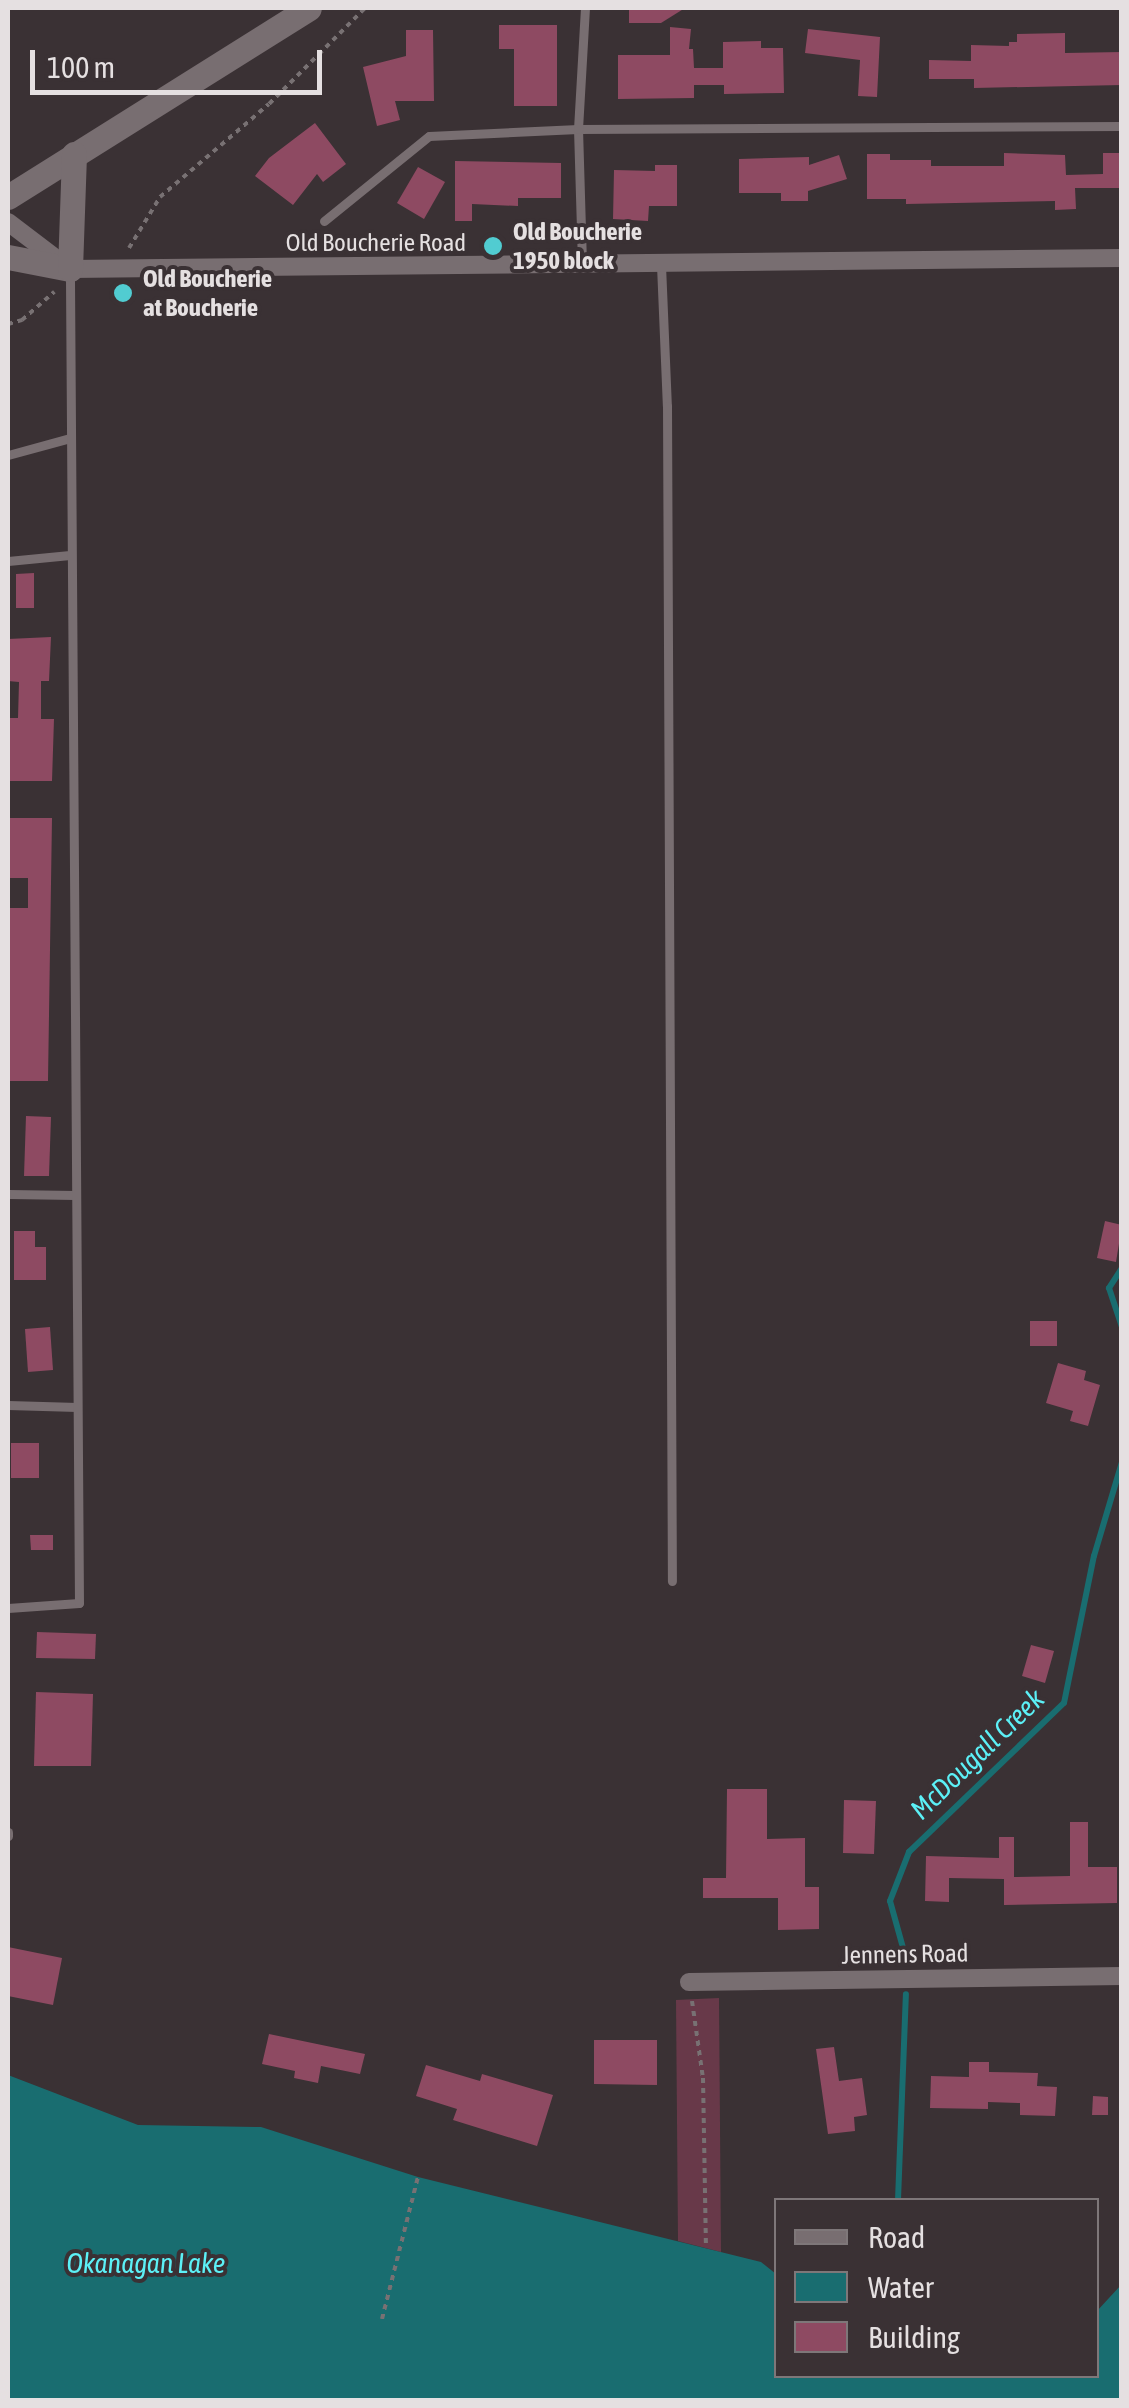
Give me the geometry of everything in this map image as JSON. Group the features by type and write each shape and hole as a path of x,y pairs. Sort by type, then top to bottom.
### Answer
{"main road":[{"path":"8,196 310,8"},
{"path":"8,257 70,269 74,154"}],"street":[{"path":"8,222 70,269"},
{"name":"Old Boucherie Road","path":"70,269 1122,258"},
{"name":"Jennens Road","path":"689,1982 1122,1976"}],"lane":[{"path":"582,266 578,128 585,8"},
{"path":"324,221 429,136 578,128 1122,126"},
{"path":"661,265 666,406 672,1581"},
{"path":"8,1608 79,1603 70,269"},
{"path":"8,454 70,438"},
{"path":"8,561 70,556"},
{"path":"8,1194 75,1195"},
{"path":"8,1405 77,1406"}],"path":[{"path":"129,248 160,197 269,104 366,8"},
{"path":"8,324 22,320 54,292"},
{"path":"689,1982 703,2078 706,2248"},
{"path":"382,2319 418,2177"}],"shaded area":[{"path":"719,1998 721,2252 678,2241 676,2000"}],"water":[{"name":"Okanagan Lake","path":"8,2075 138,2125 261,2127 418,2177 761,2262 774,2272 774,2378 1099,2378 1099,2309 1121,2285 1121,2400 8,2400"}],"building":[{"path":"629,8 685,8 661,23 629,23"},
{"path":"499,25 557,25 557,106 514,106 514,49 499,49"},
{"path":"670,27 691,29 689,49 693,49 694,68 723,68 723,42 761,41 761,48 783,48 784,93 724,94 724,85 694,85 694,98 618,99 618,55 670,55"},
{"path":"808,29 880,37 877,97 858,96 860,60 805,53"},
{"path":"406,30 433,30 434,101 395,101 400,120 377,126 363,67 406,56"},
{"path":"1065,33 1065,53 1122,52 1122,85 974,88 974,79 929,79 929,60 971,61 971,45 1009,46 1009,42 1017,42 1017,34"},
{"path":"315,123 346,164 323,182 317,174 293,205 255,176 269,158"},
{"path":"1004,153 1065,155 1066,175 1103,174 1103,153 1122,153 1122,188 1075,188 1076,209 1055,210 1055,201 906,204 906,199 867,199 867,154 890,154 890,160 931,160 931,166 1004,166"},
{"path":"839,155 847,179 808,191 808,201 781,201 781,193 739,193 739,159 809,157 809,165"},
{"path":"455,161 561,163 561,198 518,198 518,206 472,204 472,221 455,221"},
{"path":"655,165 677,165 677,206 649,206 648,221 613,219 614,170 655,171"},
{"path":"418,167 445,182 424,219 397,203"},
{"path":"34,573 34,608 16,608 16,574"},
{"path":"51,637 49,681 41,681 41,719 54,719 52,781 8,781 8,718 18,718 19,682 8,681 8,639"},
{"path":"10,818 52,818 48,1081 8,1081 8,908 28,908 28,878 9,878"},
{"path":"26,1116 51,1117 49,1176 24,1176"},
{"path":"1105,1221 1122,1225 1116,1262 1097,1258"},
{"path":"14,1231 35,1231 35,1247 46,1247 46,1280 14,1280"},
{"path":"1030,1321 1057,1321 1057,1346 1030,1346"},
{"path":"50,1327 53,1370 28,1372 25,1329"},
{"path":"1058,1363 1086,1371 1084,1380 1100,1385 1088,1426 1070,1421 1073,1411 1046,1403"},
{"path":"11,1443 39,1443 39,1478 11,1478"},
{"path":"30,1535 53,1535 53,1550 31,1550"},
{"path":"37,1632 96,1634 95,1659 36,1658"},
{"path":"1031,1645 1054,1651 1045,1683 1022,1676"},
{"path":"36,1692 93,1694 91,1766 34,1766"},
{"path":"727,1789 767,1789 767,1839 805,1838 805,1887 819,1887 819,1929 778,1930 778,1898 703,1898 703,1878 726,1878"},
{"path":"844,1800 876,1801 874,1854 843,1853"},
{"path":"1070,1822 1088,1822 1088,1867 1117,1867 1117,1903 1004,1905 1004,1879 949,1878 949,1902 925,1901 926,1856 999,1858 999,1837 1014,1837 1014,1877 1070,1876"},
{"path":"8,1947 62,1958 53,2005 8,1996"},
{"path":"269,2034 365,2054 360,2074 321,2066 318,2083 294,2078 295,2071 262,2064"},
{"path":"594,2040 657,2040 657,2085 594,2084"},
{"path":"834,2047 839,2081 862,2078 867,2115 854,2117 855,2131 828,2134 816,2049"},
{"path":"969,2062 989,2062 989,2072 1038,2073 1037,2086 1057,2087 1055,2116 1020,2115 1020,2103 988,2102 988,2109 930,2108 931,2076 969,2077"},
{"path":"426,2065 480,2081 482,2074 553,2095 537,2146 453,2120 457,2109 416,2096"},
{"path":"1093,2096 1108,2097 1108,2115 1092,2115"}],"waterway":[{"name":"McDougall Creek","path":"1122,1268 1109,1288 1122,1327"},
{"name":"McDougall Creek","path":"905,1955 890,1901 909,1852 1064,1703 1094,1556 1122,1462"},
{"name":"McDougall Creek","path":"898,2198 906,1994"}],"place":[{"name":"Old Boucherie 1950 block","path":"493,246"},
{"name":"Old Boucherie at Boucherie","path":"123,293"}]}
